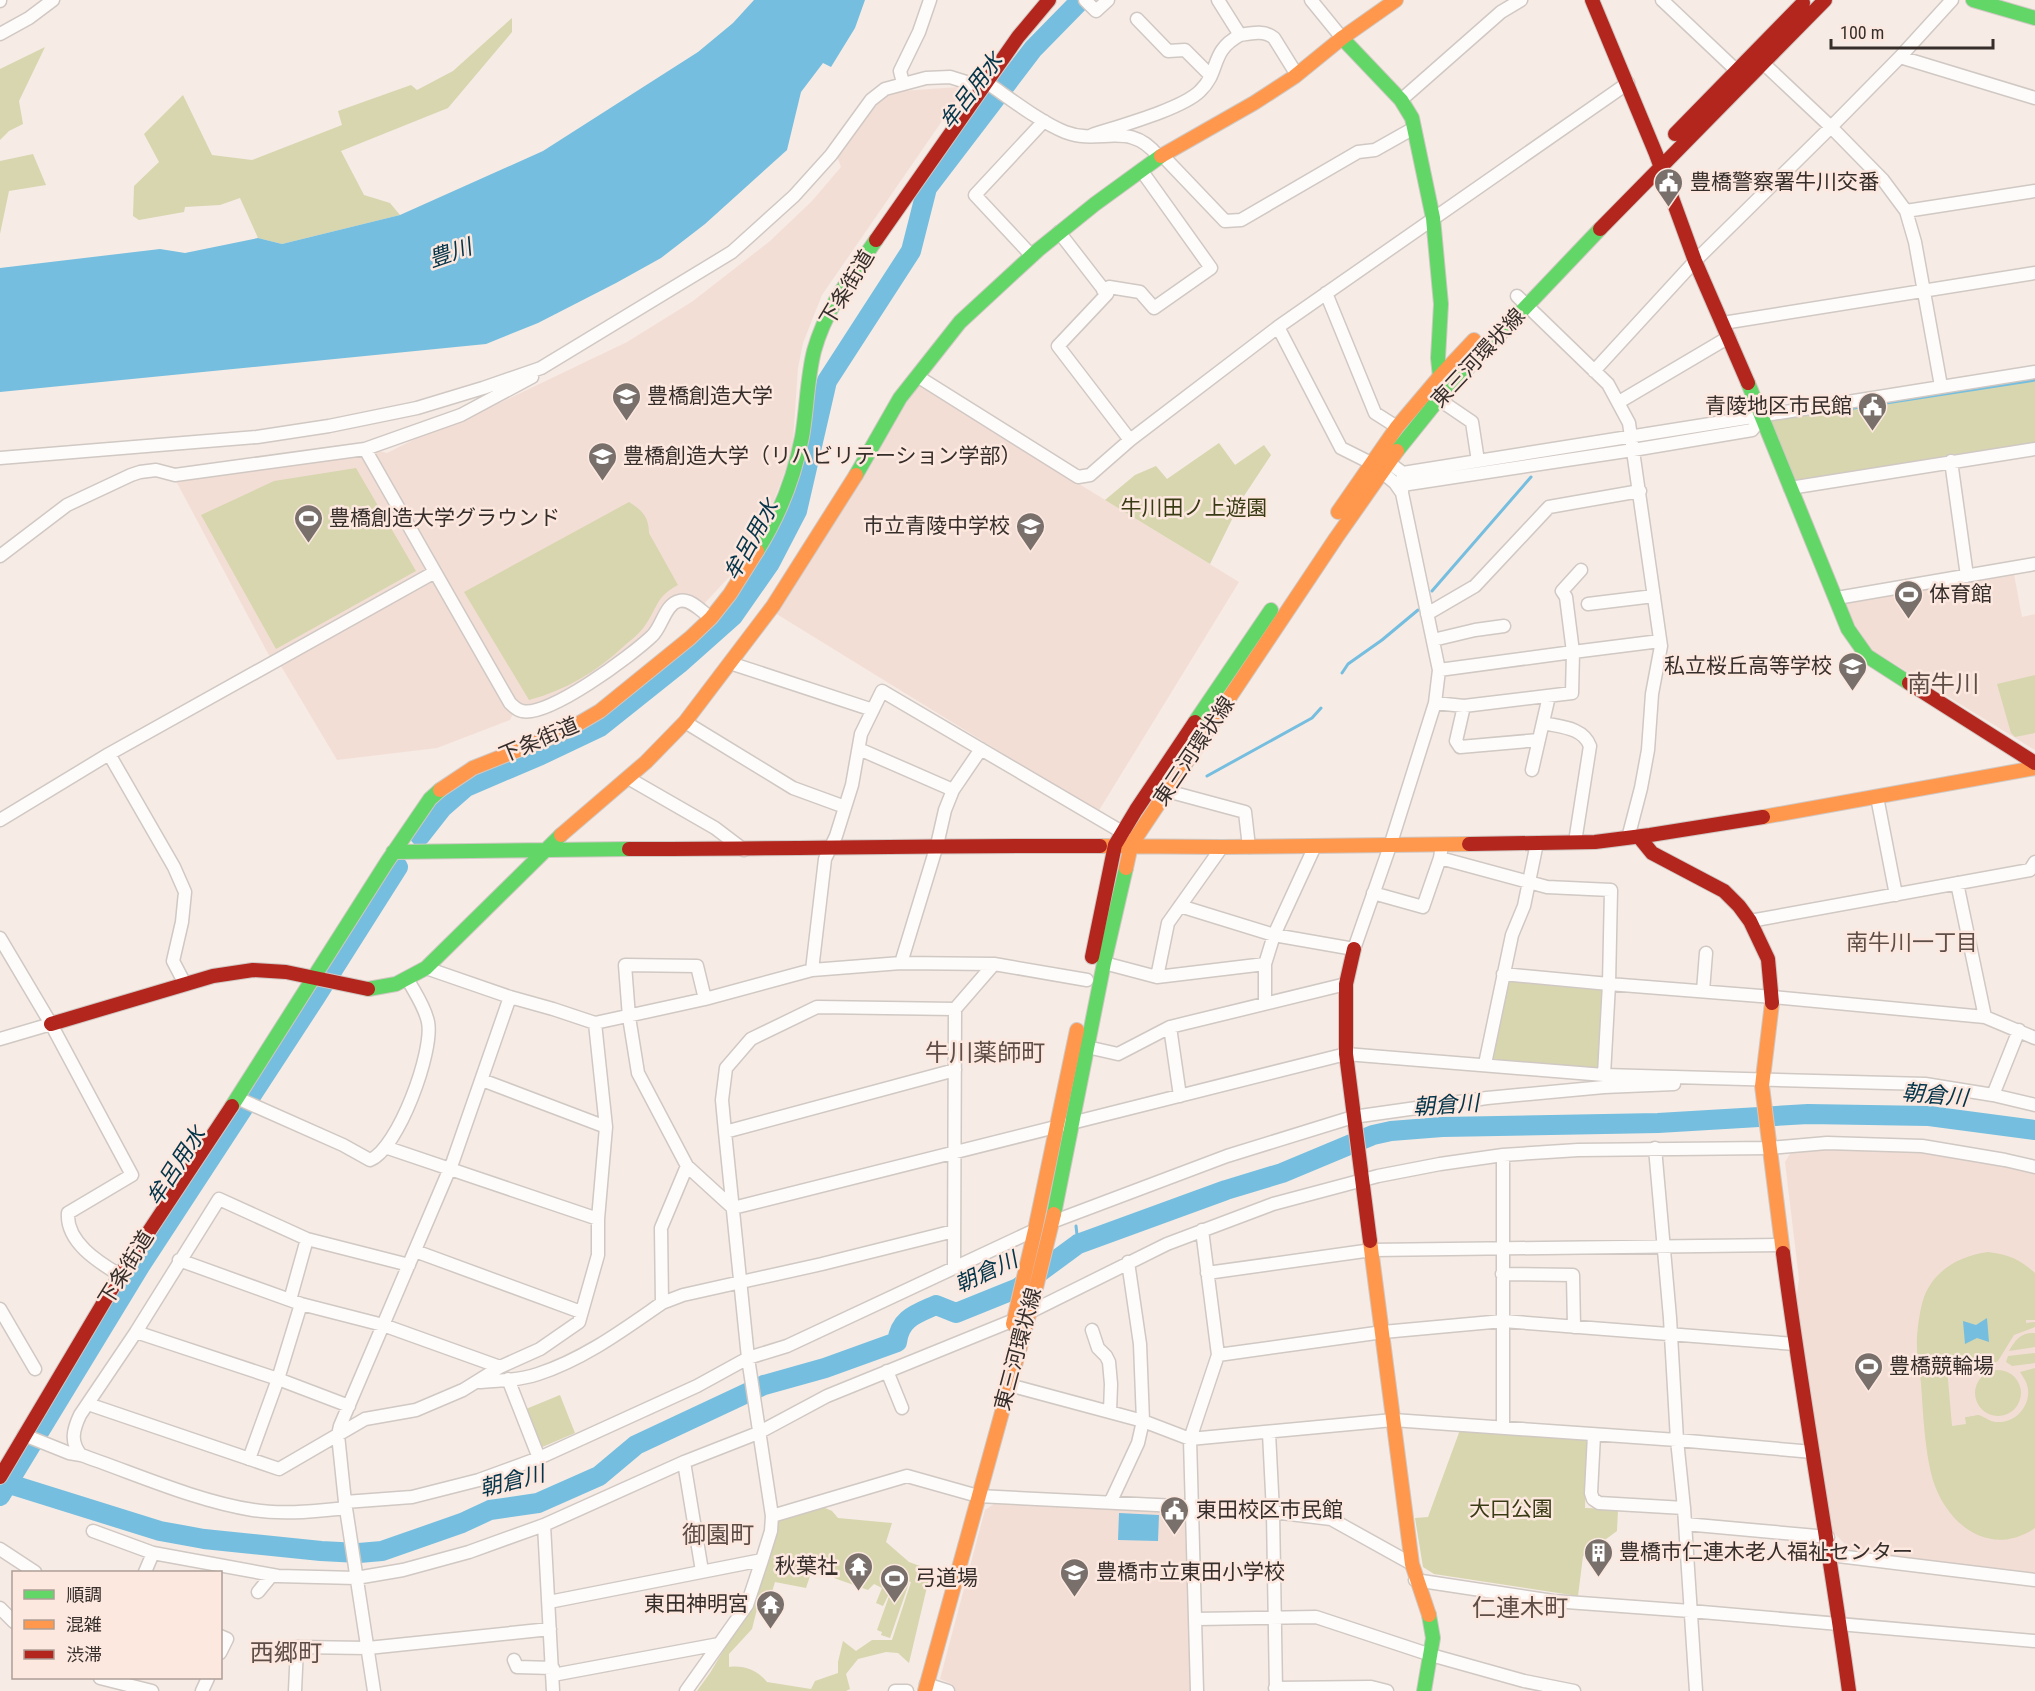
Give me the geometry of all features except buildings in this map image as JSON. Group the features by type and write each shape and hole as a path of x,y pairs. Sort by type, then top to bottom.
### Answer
{"street":[{"path":"0,34 29,18 53,0"},
{"path":"903,83 900,71 919,32 930,0"},
{"name":"下条街道","path":"0,1477 120,1275 237,1098 393,852 424,808 444,786 480,765 566,731 589,719 711,618 738,583 775,522 782,505 799,454 817,339 835,299 987,85 1018,37 1049,0"},
{"path":"1086,3 1096,11 1108,0"},
{"path":"1218,0 1240,35"},
{"path":"1311,0 1342,38 1401,100 1412,118 1433,218 1441,304 1438,358 1442,395 1447,405 1472,422 1478,461"},
{"path":"0,1039 213,976 253,970 286,972 334,984 377,989 388,988 408,980 426,968 545,849 646,762 685,722 773,606 862,466 900,398 960,322 1059,232 1141,170 1297,75 1342,38 1396,0"},
{"path":"1401,100 1501,12 1521,0"},
{"path":"1592,0 1659,161 1695,261 1763,416 1848,629 1867,656 2035,762"},
{"path":"1662,0 1736,70"},
{"name":"東三河環状線","path":"1659,161 1736,70 1806,0"},
{"name":"東三河環状線","path":"1042,1230 1056,1129 1115,845 1122,832 1380,466 1518,302 1825,0"},
{"path":"1594,371 1695,261 1900,57 1952,0"},
{"path":"1973,0 2035,18"},
{"path":"1137,19 1168,51 1185,50 1211,76"},
{"path":"1092,135 1192,98 1203,89 1211,76 1223,46 1240,35 1270,34 1297,75"},
{"path":"1900,57 2035,98"},
{"path":"1763,63 1883,180 1906,211 1925,291 1941,386"},
{"path":"0,458 256,437 329,426 417,408 541,368 732,252 794,196 831,155 871,100 885,89 903,83 926,78 950,77 987,85 1071,134 1138,138 1150,145 1225,221 1241,220 1358,152 1375,150 1414,128"},
{"path":"917,375 1078,477 1090,475 1130,440 1278,327 1628,83"},
{"path":"1032,256 975,195 1044,120"},
{"path":"1103,290 1109,287 1140,292 1154,308 1211,268 1141,170"},
{"path":"1906,211 2035,191"},
{"path":"1059,232 1107,294 1058,346 1130,440"},
{"path":"1723,323 2035,273"},
{"path":"1326,293 1375,413 1397,427"},
{"path":"1518,302 1608,384 1629,423 1660,641 1652,694 1648,750 1634,838"},
{"path":"1278,327 1341,448 1380,466 1402,483 1439,670 1435,703 1390,846 1354,949 1346,984 1346,1054 1412,1564 1415,1580 1432,1624 1431,1655 1424,1691"},
{"name":"東三河環状線","path":"912,1691 971,1490 1009,1385 1023,1310 1042,1230 1072,1122 1104,963 1131,846 1336,538 1380,466 1397,427 1441,375 1485,329"},
{"path":"1619,402 1729,337"},
{"path":"0,556 67,505 140,472 156,470 175,475 365,449 461,415 536,375 541,368"},
{"path":"1380,466 1395,483 1402,483 1632,444 1763,416 2035,372"},
{"path":"1402,483 1478,461 1632,444"},
{"path":"365,449 510,703 522,711 549,705 608,672 654,634 672,604 681,600 688,601 711,618"},
{"path":"1790,488 2035,449"},
{"path":"1951,461 1967,576"},
{"path":"1427,614 1476,586 1549,507 1640,491"},
{"path":"1836,598 2035,564"},
{"path":"1435,703 1464,706 1572,693 1573,652 1566,597 1562,591 1581,570"},
{"path":"0,820 110,754 435,572"},
{"path":"1588,604 1654,596"},
{"path":"1433,640 1504,626"},
{"path":"1439,670 1660,641"},
{"path":"730,663 873,710"},
{"path":"812,970 825,860 852,785 861,734 882,691 1122,832 1131,846"},
{"path":"1532,770 1549,696"},
{"path":"1464,706 1456,741 1460,747 1539,740"},
{"path":"685,722 793,788 845,807"},
{"path":"1543,723 1581,732 1587,738 1590,746 1575,842"},
{"path":"860,749 953,790"},
{"path":"902,963 945,810 953,790 981,749"},
{"path":"110,754 174,867 185,892 182,922 173,961 185,984"},
{"path":"393,852 545,849 830,849 937,845 1390,846 1441,851 1634,838 2035,768"},
{"path":"628,778 715,828 744,850"},
{"path":"1167,790 1245,812 1249,847"},
{"path":"1877,797 1896,895"},
{"path":"1634,838 1652,853 1724,891 1750,921 1768,958 1773,997 1762,1083 1795,1344 1828,1537 1838,1624 1849,1691"},
{"path":"1485,1064 1512,935 1524,906 1537,843"},
{"path":"1265,1003 1265,964 1274,935 1315,846"},
{"path":"1157,977 1168,923 1222,847"},
{"path":"1441,851 1529,884 1611,890 1604,1075"},
{"path":"1373,893 1424,907 1441,851"},
{"path":"1750,921 2033,868"},
{"path":"1957,883 1985,1017"},
{"path":"1180,906 1274,935 1354,949"},
{"path":"0,938 51,1024 132,1175 68,1213 67,1222 72,1234 100,1263 120,1275"},
{"path":"1703,992 1706,953"},
{"path":"426,968 595,1023 705,999 812,970 902,963 994,964 1087,980"},
{"path":"1104,963 1157,977 1265,964"},
{"path":"954,1268 955,1009 994,964"},
{"path":"705,999 697,966 625,965 629,1017 638,1073 687,1166 733,1208"},
{"path":"1503,974 1985,1017 2035,1038"},
{"path":"237,1098 343,1144 370,1160 378,1157 400,1125 411,1100 429,1042 428,1022 422,1005 408,980"},
{"path":"1087,1047 1118,1053 1170,1027 1346,984"},
{"path":"374,1691 346,1508 338,1435 449,1169 510,997"},
{"path":"686,1691 747,1605 771,1531 772,1516 758,1429 740,1283 722,1100 726,1068 751,1039 817,1007 955,1009"},
{"path":"88,1404 279,1469 365,1419 416,1410 463,1390 500,1367 540,1348 579,1322 598,1255 598,1219 606,1127 595,1023"},
{"path":"1170,1027 1180,1096"},
{"path":"1993,1095 2019,1030"},
{"path":"733,1208 1056,1129 1072,1122 1346,1054 1604,1075 1762,1083"},
{"path":"725,1132 955,1070"},
{"path":"482,1080 606,1127"},
{"path":"24,1435 69,1453 81,1455 216,1502 254,1510 290,1513 346,1508 412,1497 479,1480 539,1458 1042,1230 1227,1156 1354,1120 1487,1098 1604,1087 1762,1083 1925,1084 1993,1095 2035,1105"},
{"path":"93,1531 153,1553 272,1575 356,1574 403,1570 469,1552 544,1525 827,1396 1202,1230 1273,1204 1363,1178 1503,1155 1578,1150 1827,1143 1913,1146 1984,1156 2035,1167"},
{"path":"385,1147 598,1219"},
{"path":"1655,1148 1684,1508 1696,1691"},
{"path":"1503,1155 1501,1247 1503,1428"},
{"path":"662,1303 661,1228 687,1166"},
{"path":"81,1455 74,1442 74,1428 219,1199 307,1239 409,1265"},
{"path":"1197,1691 1190,1439 1218,1355 1202,1230"},
{"path":"475,1382 537,1375 572,1361 608,1340 662,1303 683,1295 954,1231"},
{"path":"249,1459 278,1379 307,1239"},
{"path":"1207,1273 1372,1250 1781,1245"},
{"path":"415,1251 581,1312"},
{"path":"179,1260 295,1302 383,1325 500,1367"},
{"path":"1111,1501 1137,1443 1143,1421 1140,1344 1128,1262"},
{"path":"1502,1274 1573,1275 1574,1327"},
{"path":"0,1310 35,1369"},
{"name":"東三河環状線","path":"975,1458 1023,1310"},
{"path":"1218,1355 1383,1332 1503,1321 1795,1344"},
{"path":"1092,1330 1098,1348 1109,1362 1110,1412"},
{"path":"136,1332 278,1379 349,1406"},
{"path":"887,1371 902,1408"},
{"path":"508,1379 539,1458"},
{"path":"1009,1385 1143,1421 1190,1439 1393,1420 1813,1452"},
{"path":"1269,1433 1273,1512 1275,1689 1371,1687 1387,1691"},
{"path":"1594,1435 1591,1493 1593,1499 1599,1503 1684,1508"},
{"path":"684,1462 702,1571"},
{"path":"772,1516 907,1476 971,1490 1273,1512 1331,1519 1412,1564"},
{"name":"東三河環状線","path":"926,1688 971,1490"},
{"path":"1685,1524 1828,1537"},
{"path":"544,1525 553,1691"},
{"path":"0,1549 33,1571"},
{"path":"145,1571 153,1553"},
{"path":"1830,1555 2035,1580"},
{"path":"549,1602 762,1560"},
{"path":"258,1592 272,1575"},
{"path":"1415,1580 1553,1601 2035,1641"},
{"path":"0,1608 12,1620"},
{"path":"1196,1619 1316,1617 1523,1686 1575,1691"},
{"path":"295,1691 297,1647 368,1648 550,1629"},
{"path":"222,1637 227,1639 222,1649"},
{"path":"514,1660 517,1667 553,1672 719,1644"},
{"path":"107,1679 151,1691"},
{"path":"926,1688 948,1691"},
{"path":"895,1691 907,1691"}],"shaded area":[{"name":"豊橋創造大学","path":"958,87 960,95 822,295 803,343 798,368 790,458 774,500 730,576 702,606 683,596 650,633 616,661 556,697 520,707 510,720 437,748 337,760 281,666 271,659 176,481 356,454 372,449 387,453 429,432 485,410 627,342 693,301 770,241 812,201 841,167 837,156 882,98 902,91"},
{"path":"916,384 1239,582 1098,812 775,613"},
{"path":"2014,574 2022,617 2035,614 2035,750 1872,650 1841,604 1851,600"},
{"path":"1816,1149 1892,1150 1934,1154 1992,1162 2035,1172 2035,1574 1855,1554 1830,1529 1796,1303 1799,1279 1785,1162 1791,1152"},
{"name":"豊橋市立東田小学校","path":"995,1503 1184,1511 1187,1516 1191,1691 952,1691 952,1684 940,1679 985,1510"}],"green space":[{"path":"512,18 512,32 448,108 341,151 364,195 390,203 400,215 282,244 258,238 240,198 220,205 185,207 184,212 139,220 133,216 134,186 159,162 144,134 183,95 212,155 252,160 342,125 338,111 411,85 417,90 453,71"},
{"path":"45,47 19,101 23,124 9,131 0,140 0,69"},
{"path":"33,154 46,185 9,191 0,234 0,161"},
{"path":"2035,372 2035,449 1790,488 1763,416"},
{"name":"牛川田ノ上遊園","path":"1219,443 1235,465 1264,445 1271,455 1242,499 1210,564 1105,500 1135,475 1156,466 1167,479"},
{"name":"豊橋創造大学グラウンド","path":"356,468 416,571 276,649 201,515 274,481"},
{"path":"629,502 644,515 649,533 678,585 665,594 640,632 603,664 568,685 529,700 464,592"},
{"path":"2035,675 2035,733 2015,737 2011,733 1997,684"},
{"path":"1506,979 1604,988 1599,1070 1490,1061"},
{"path":"1988,1252 2014,1258 2035,1273 2035,1320 2026,1320 2026,1323 2035,1322 2035,1327 2014,1335 1998,1361 1971,1375 1970,1368 1956,1370 1955,1367 1947,1368 1952,1426 1966,1424 1965,1417 1976,1415 1997,1422 2004,1422 2015,1417 2024,1408 2028,1396 2027,1384 2020,1372 2035,1368 2035,1528 2019,1536 2003,1540 1989,1539 1975,1534 1962,1525 1942,1501 1935,1486 1927,1449 1917,1348 1920,1312 1929,1287 1942,1272 1958,1261"},
{"path":"2035,1333 2035,1347 2009,1351 2019,1338"},
{"path":"2035,1353 2035,1363 2012,1366 2006,1362 2008,1356"},
{"path":"1998,1370 2007,1371 2015,1376 2020,1384 2020,1402 2015,1410 2007,1415 1998,1416 1989,1415 1981,1410 1976,1402 1975,1393 1976,1384 1981,1376 1989,1371"},
{"path":"560,1395 575,1433 540,1448 526,1409"},
{"name":"大口公園","path":"1460,1430 1587,1440 1585,1508 1618,1509 1617,1531 1583,1556 1578,1596 1434,1574 1423,1567 1415,1518 1428,1517"},
{"path":"823,1507 832,1511 838,1518 892,1523 886,1542 909,1562 931,1570 909,1663 898,1653 886,1652 858,1659 846,1674 850,1689 846,1691 697,1691 751,1604 778,1521","holes":["816,1558 835,1563 834,1578 868,1590 874,1584 882,1588 876,1603 883,1606 892,1588 877,1630 882,1632 881,1635 890,1638 909,1583 904,1580 911,1582 892,1640 872,1640 856,1651 843,1641 838,1673 815,1681 811,1689 767,1682 750,1669 729,1667 729,1654 752,1629 760,1597 771,1595 775,1582 806,1588"]}],"water":[{"name":"豊川","path":"754,0 865,0 855,28 831,67 823,63 801,92 787,150 705,224 661,258 616,283 538,323 486,344 0,392 0,268 160,249 185,253 258,238 282,244 400,215 543,151 698,52 733,23"},
{"path":"1987,1318 1989,1342 1977,1338 1965,1344 1963,1321 1976,1325"},
{"path":"1119,1513 1159,1515 1158,1541 1118,1540"}],"waterway":[{"name":"牟呂用水","path":"420,836 442,808 466,787 600,727 679,664 733,616 770,563 797,511 827,381 911,251 927,188 1033,49 1081,0"},
{"path":"1834,411 2035,380"},
{"path":"1432,591 1531,477"},
{"path":"1342,673 1348,664 1418,610"},
{"path":"1207,776 1312,718 1321,708"},
{"name":"牟呂用水","path":"0,1496 140,1266 398,867"},
{"name":"朝倉川","path":"0,1481 160,1531 204,1539 321,1551 359,1553 382,1551 462,1523 490,1510 538,1503 599,1476 636,1445 764,1385 825,1368 897,1342 905,1322 929,1308 936,1305 956,1313 1018,1288 1078,1244 1226,1190 1282,1173 1373,1135 1391,1131 1442,1127 1658,1123 1808,1114 1929,1116 2035,1130"},
{"path":"1076,1226 1078,1244"}],"traffic: fast":[{"path":"1973,0 2035,18"},
{"path":"1342,38 1401,100 1412,118 1433,218 1441,304 1438,358 1441,387"},
{"path":"856,475 900,398 960,322 1038,250 1095,204 1161,156"},
{"path":"1397,451 1442,395 1600,229"},
{"path":"757,551 779,511 795,468 802,437 808,383 819,335 840,292 876,240"},
{"path":"1748,383 1848,629 1867,656 1909,683"},
{"path":"1195,722 1271,610"},
{"path":"232,1106 387,862 430,799 440,790"},
{"path":"368,989 396,984 426,968 561,835"},
{"path":"393,852 629,849"},
{"path":"1054,1214 1104,963 1126,868"},
{"path":"1424,1691 1433,1638 1429,1615"}],"traffic: slow":[{"path":"1161,156 1254,103 1294,77 1342,38 1396,0"},
{"path":"1338,512 1397,427 1474,340"},
{"path":"1126,868 1131,845 1336,538 1397,451"},
{"path":"561,835 646,762 685,722 773,606 856,475"},
{"path":"440,790 473,768 566,731 600,711 690,638 711,618 730,594 757,551"},
{"path":"1763,817 2035,768"},
{"path":"1100,846 1469,844"},
{"path":"1772,1003 1762,1086 1783,1253"},
{"path":"1013,1324 1077,1030"},
{"path":"925,1691 1033,1300 1054,1214"},
{"path":"1370,1241 1412,1564 1429,1615"}],"traffic: jam":[{"path":"876,240 1018,37 1049,0"},
{"path":"1592,0 1656,154 1695,261 1748,383"},
{"path":"1600,229 1825,0"},
{"path":"1675,134 1803,3"},
{"path":"1909,683 2035,763"},
{"path":"1092,957 1115,845 1195,722"},
{"path":"1469,844 1595,842 1763,817"},
{"path":"1639,837 1652,853 1724,891 1739,906 1750,921 1768,959 1772,1003"},
{"path":"629,849 1100,846"},
{"path":"1354,949 1346,984 1346,1054 1370,1241"},
{"path":"51,1024 213,976 253,970 286,972 368,989"},
{"path":"0,1477 120,1275 232,1106"},
{"path":"1783,1253 1849,1691"}],"place":[{"name":"豊橋警察署牛川交番","path":"1669,208"},
{"name":"豊橋創造大学","path":"626,422"},
{"name":"青陵地区市民館","path":"1873,432"},
{"name":"豊橋創造大学（リハビリテーション学部）","path":"602,482"},
{"name":"豊橋創造大学グラウンド","path":"308,544"},
{"name":"市立青陵中学校","path":"1031,552"},
{"name":"体育館","path":"1908,620"},
{"name":"私立桜丘高等学校","path":"1853,692"},
{"name":"豊橋競輪場","path":"1868,1392"},
{"name":"東田校区市民館","path":"1175,1536"},
{"name":"豊橋市仁連木老人福祉センター","path":"1598,1578"},
{"name":"秋葉社","path":"859,1592"},
{"name":"豊橋市立東田小学校","path":"1075,1598"},
{"name":"弓道場","path":"894,1604"},
{"name":"東田神明宮","path":"770,1630"}],"district":[{"name":"南牛川","path":"1943,684"},
{"name":"南牛川一丁目","path":"1912,942"},
{"name":"牛川薬師町","path":"985,1053"},
{"name":"御園町","path":"718,1535"},
{"name":"仁連木町","path":"1520,1608"},
{"name":"西郷町","path":"286,1653"}]}
